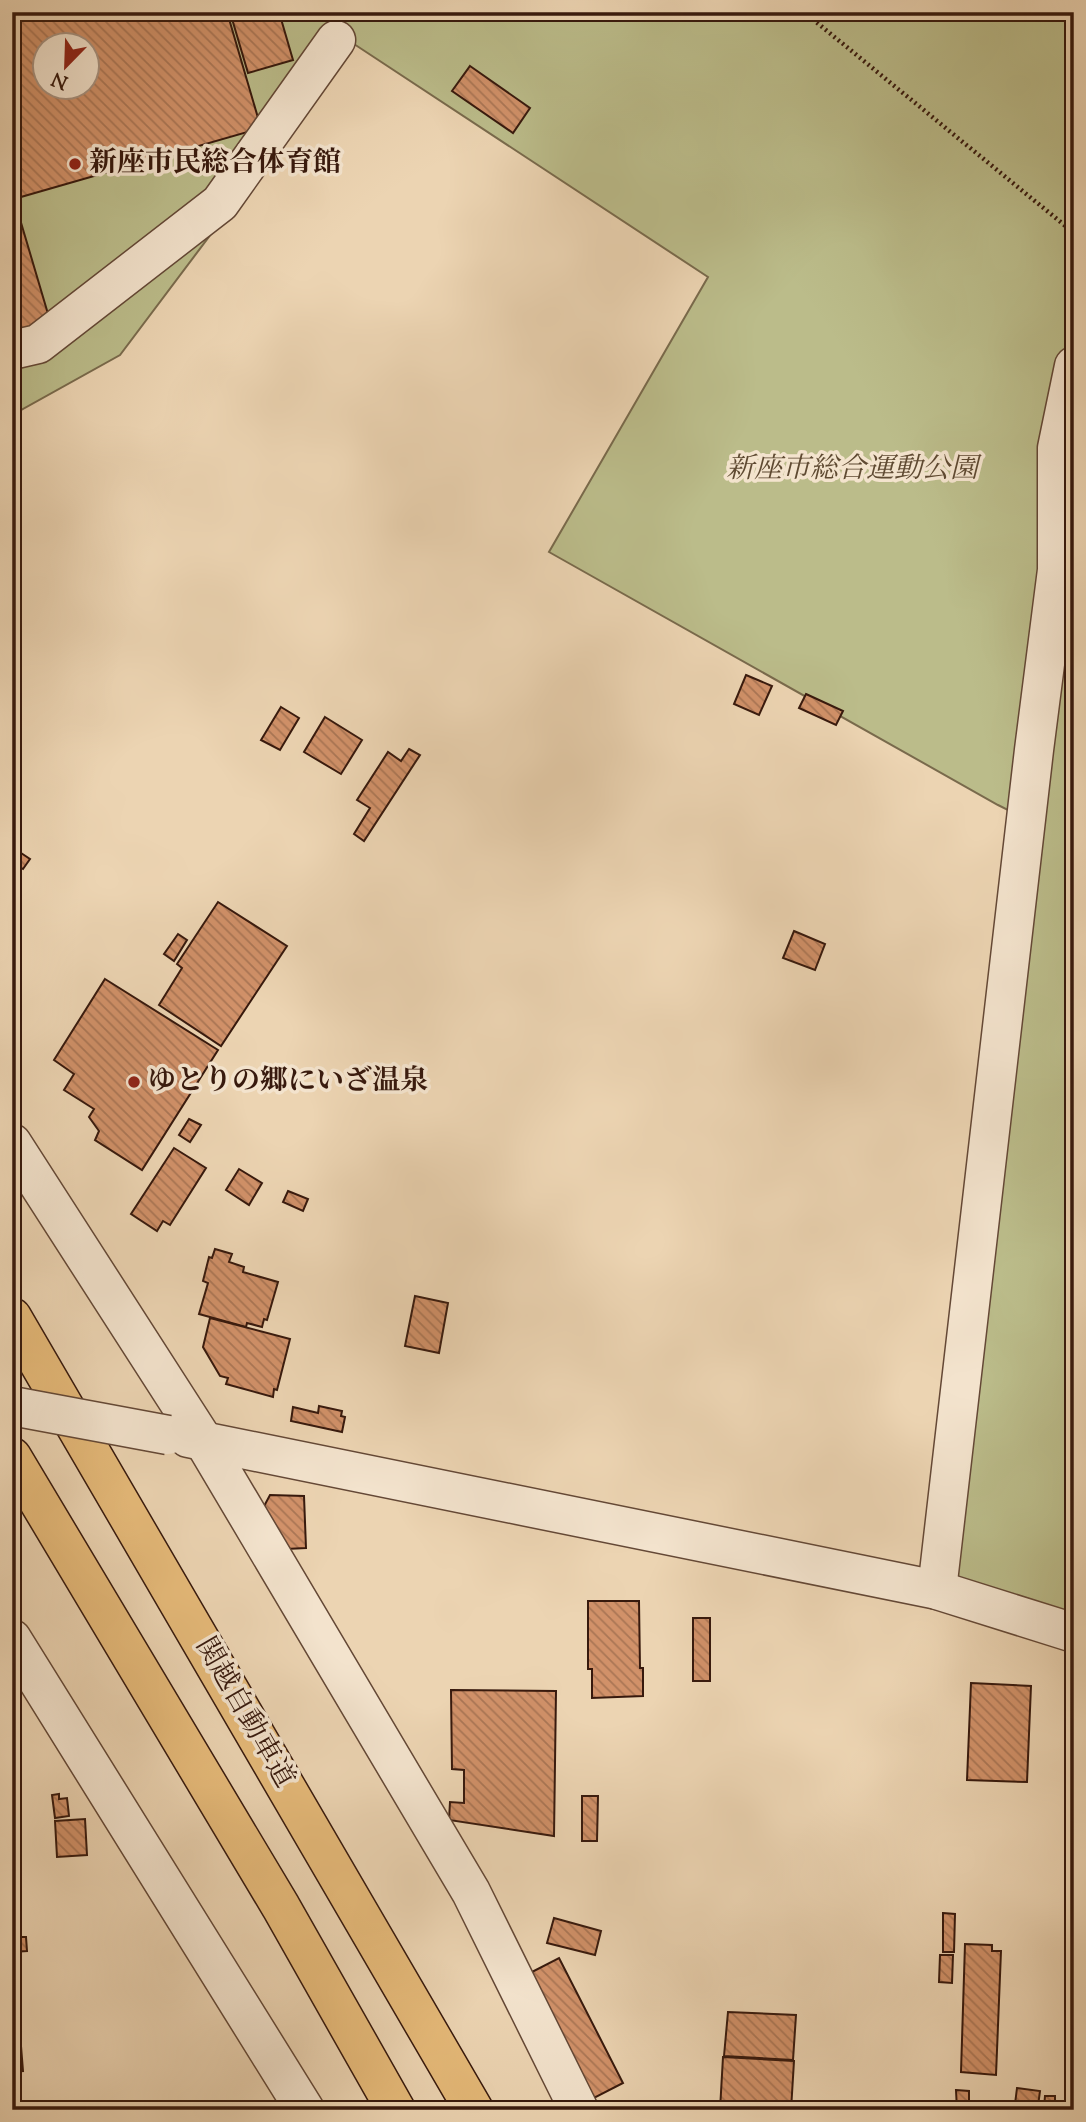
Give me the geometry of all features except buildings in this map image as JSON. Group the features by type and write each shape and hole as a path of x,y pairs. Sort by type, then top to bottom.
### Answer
{"highway":[{"name":"関越自動車道","path":"12,1317 474,2110"},
{"path":"12,1457 281,1907 396,2110"}],"street":[{"path":"12,350 38,344 220,203 336,40"},
{"path":"937,1590 1057,570 1057,448 1074,366"},
{"path":"12,1143 185,1437 471,1892 579,2110"},
{"path":"12,1406 185,1437 937,1590 1074,1633"},
{"path":"12,1639 305,2110"}],"path":[{"path":"804,12 1074,233"}],"green space":[{"name":"新座市総合運動公園","path":"12,12 1074,12 1074,1624 942,1583 1040,826 998,805 549,552 708,277 354,44 120,355 12,415"}],"place":[{"name":"新座市民総合体育館","path":"75,164"},
{"name":"ゆとりの郷にいざ温泉","path":"134,1082"}]}
